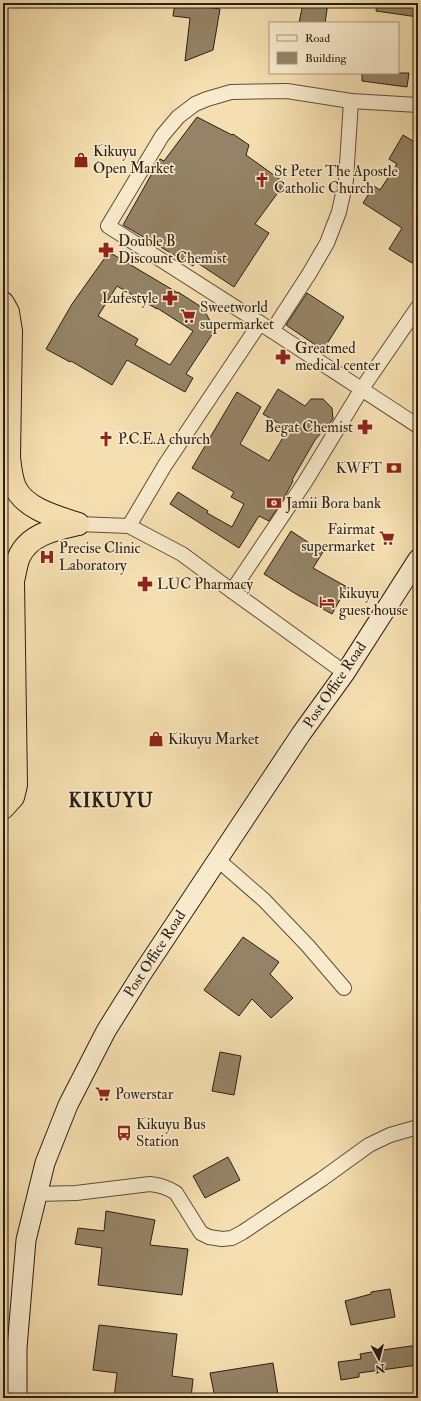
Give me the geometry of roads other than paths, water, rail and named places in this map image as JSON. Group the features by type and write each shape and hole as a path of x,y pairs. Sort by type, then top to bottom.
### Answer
{"highway":[{"path":"3,303 8,312 11,331 9,457 10,471 15,488 27,501 39,509 78,524"},
{"path":"3,808 13,797 16,785 13,582 19,557 25,547 42,534 78,524"}],"street":[{"path":"418,105 351,101 287,91 231,92 194,104 178,116 162,136 108,226 418,426"},
{"path":"272,331 327,243 339,212 346,180 351,101"},
{"path":"232,591 305,482 362,390 418,307"},
{"path":"129,526 165,465 260,323"},
{"path":"78,524 129,526 182,554 345,673"},
{"name":"Post Office Road","path":"17,1398 17,1348 26,1240 44,1164 68,1105 106,1031 140,974 301,734 345,673 418,559"},
{"path":"217,859 264,900 308,946 344,988"},
{"path":"37,1194 76,1193 150,1184 162,1185 176,1192 201,1233 209,1238 232,1238 322,1179 369,1145 390,1135 418,1127"}],"place":[{"name":"Kikuyu Open Market","path":"81,160"},
{"name":"St Peter The Apostle Catholic Church","path":"262,180"},
{"name":"Double B Discount Chemist","path":"106,250"},
{"name":"Lufestyle","path":"170,298"},
{"name":"Sweetworld supermarket","path":"188,316"},
{"name":"Greatmed medical center","path":"283,357"},
{"name":"Begat Chemist","path":"365,427"},
{"name":"P.C.E.A church","path":"106,439"},
{"name":"KWFT","path":"394,468"},
{"name":"Jamii Bora bank","path":"274,503"},
{"name":"Fairmat supermarket","path":"387,538"},
{"name":"Precise Clinic Laboratory","path":"47,557"},
{"name":"LUC Pharmacy","path":"145,584"},
{"name":"kikuyu guest house","path":"327,602"},
{"name":"Kikuyu Market","path":"156,739"},
{"name":"Powerstar","path":"103,1094"},
{"name":"Kikuyu Bus Station","path":"124,1133"}],"district":[{"name":"KIKUYU","path":"111,801"}]}
